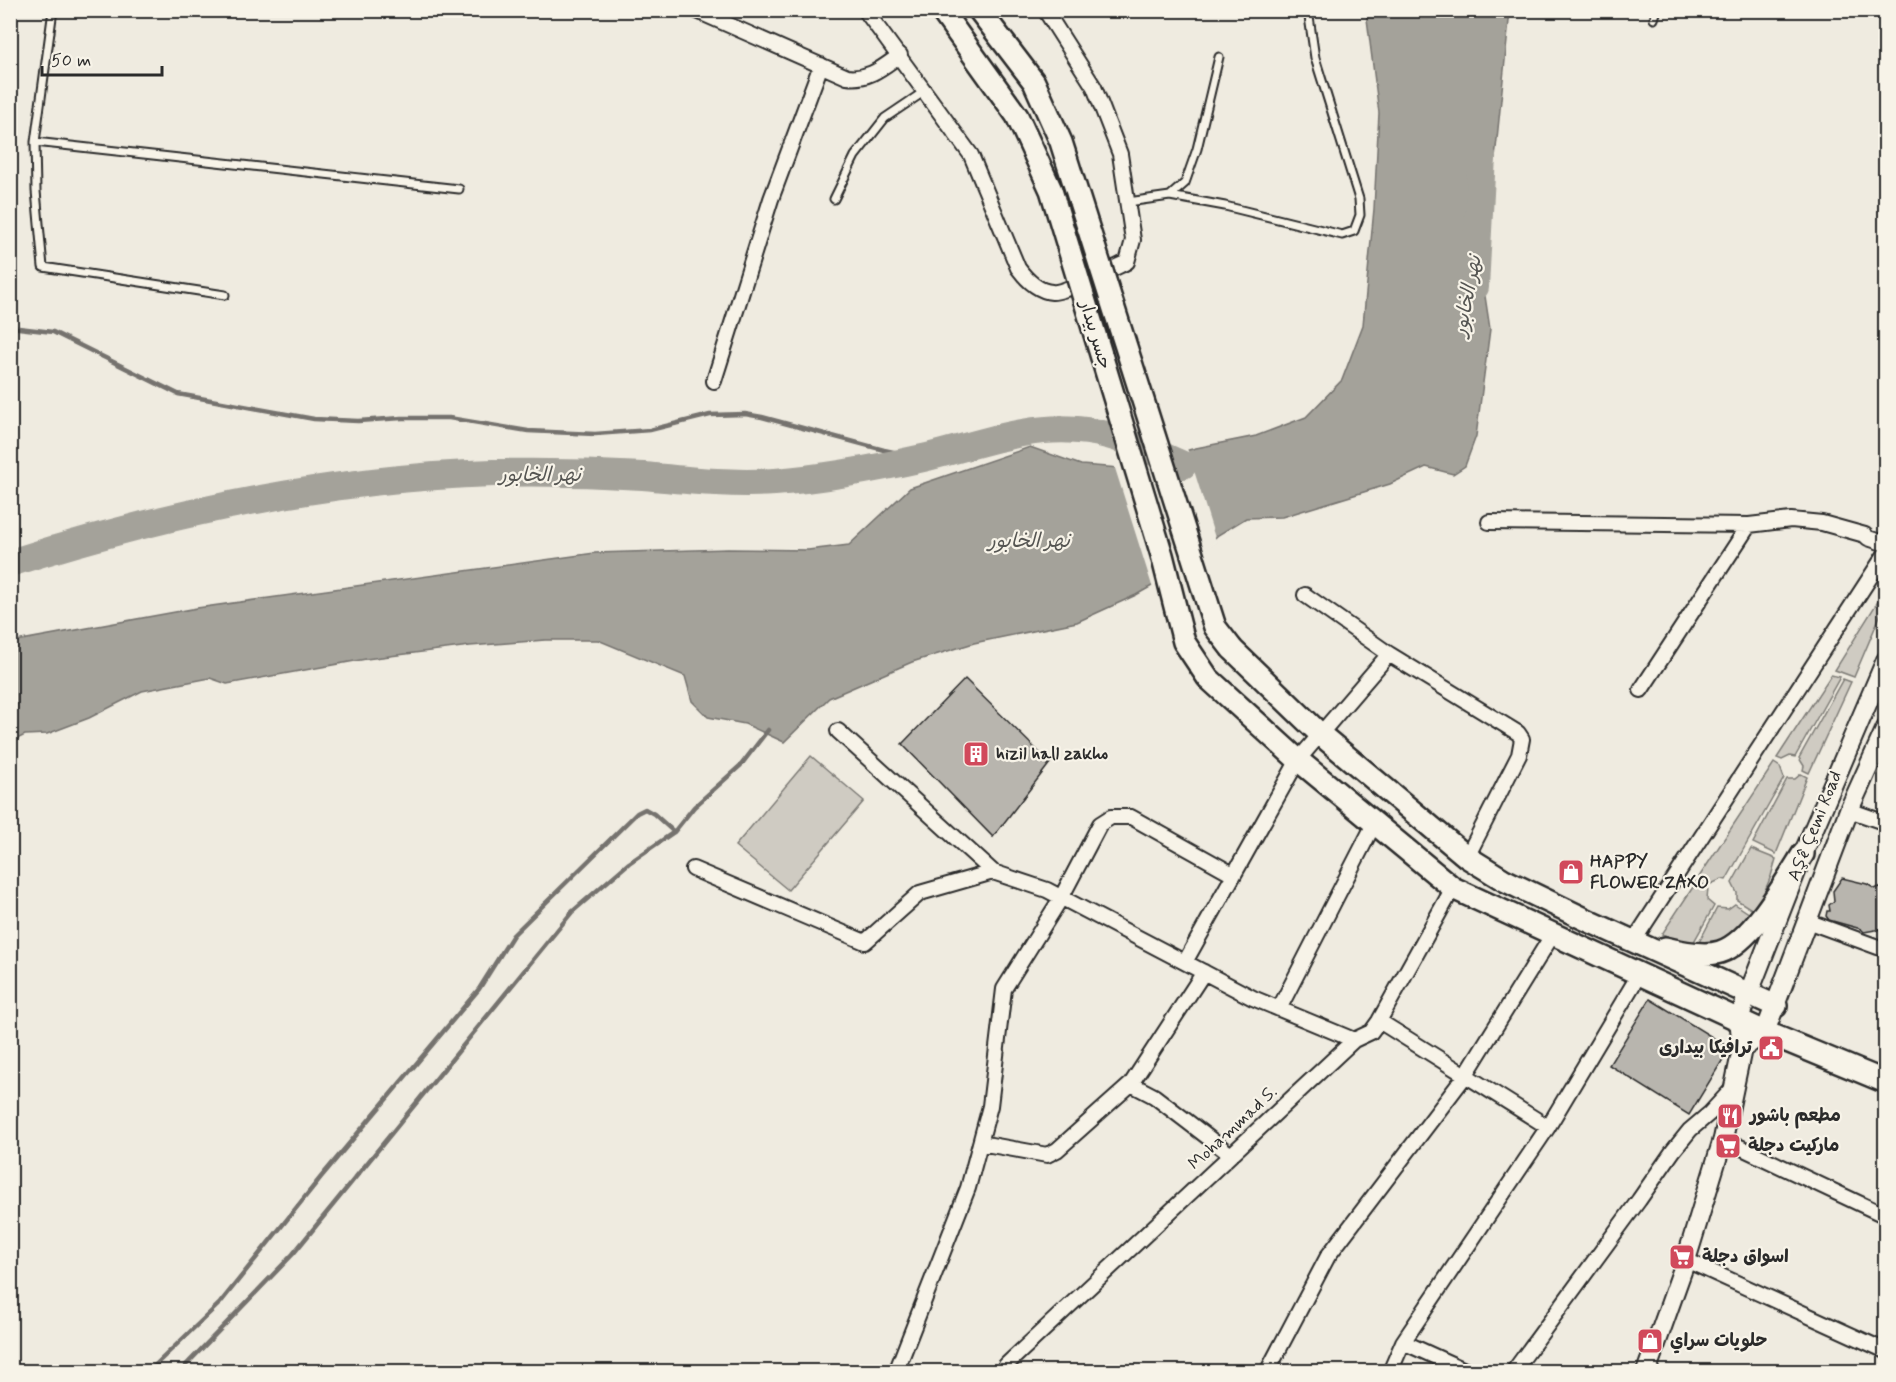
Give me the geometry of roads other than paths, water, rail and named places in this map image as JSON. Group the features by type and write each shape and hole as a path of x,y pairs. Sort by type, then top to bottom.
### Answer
{"main road":[{"name":"جسر بيدار","path":"941,10 1017,117 1051,190 1162,555 1184,642 1208,678 1298,760 1453,888 1765,1032 1886,1082"},
{"name":"جسر بيدار","path":"979,10 1034,82 1061,142 1215,627 1232,649 1320,734 1467,857 1504,880 1633,942"},
{"name":"Aşê Çemi Road","path":"1738,1018 1803,854 1886,660"},
{"name":"Aşê Çemi Road","path":"1765,1032 1849,810 1886,728"},
{"path":"1633,942 1703,954 1721,952 1739,940 1757,921 1776,897 1803,854"},
{"path":"1633,942 1776,1005"},
{"path":"1646,1371 1686,1260 1724,1139 1742,1049 1738,1018"},
{"path":"1742,1049 1765,1032"}],"street":[{"path":"695,10 847,77 863,77 878,71 900,55"},
{"path":"865,10 971,155 1018,268 1025,278 1038,288 1054,293 1127,262 1133,240 1120,154 1094,87 1045,10"},
{"path":"714,381 771,199 821,65"},
{"path":"1489,522 1749,525 1791,520 1822,524 1865,535 1886,544"},
{"path":"1641,690 1749,525"},
{"path":"1633,942 1886,553"},
{"path":"1305,595 1389,654 1518,733 1522,739 1519,755 1467,857"},
{"path":"1185,962 1298,760 1389,654"},
{"path":"838,731 993,872 1047,890 1252,998 1354,1040"},
{"path":"1849,810 1886,823"},
{"path":"896,1371 968,1188 990,1106 1004,988 1061,898 1100,824 1111,817 1131,817 1233,874"},
{"path":"1280,1009 1374,824"},
{"path":"693,869 865,942 920,893 993,872"},
{"name":"Mohammad S.","path":"1005,1371 1006,1365 1354,1040 1371,1032 1453,888"},
{"path":"1807,921 1886,950"},
{"path":"1267,1371 1328,1256 1465,1076 1553,934"},
{"path":"980,1143 1047,1155 1057,1150 1131,1084 1204,972"},
{"path":"1390,1371 1403,1342 1548,1127 1640,973"},
{"path":"1379,1021 1548,1127"},
{"path":"1131,1084 1154,1096 1231,1155"},
{"path":"1513,1371 1639,1200 1672,1151 1736,1085"},
{"path":"1724,1139 1886,1216"},
{"path":"1686,1260 1886,1351"},
{"path":"1403,1342 1469,1371"}],"lane":[{"path":"53,10 35,142 36,191 43,267 225,295"},
{"path":"1128,202 1170,196 1225,206 1342,235 1354,231 1360,215 1359,199 1316,58 1308,10"},
{"path":"1654,19 1657,10"},
{"path":"1170,196 1185,183 1197,149 1219,57"},
{"path":"834,199 855,156 885,118 926,91"},
{"path":"35,142 459,189"}],"water":[{"name":"نهر الخابور","path":"1366,11 1510,11 1493,178 1471,204 1490,329 1476,436 1465,466 1453,474 1426,467 1390,484 1282,517 1246,518 1218,535 1184,568 1136,595 1077,622 974,643 912,662 829,698 784,742 745,724 708,717 692,701 685,676 598,640 545,640 470,646 366,659 227,684 210,678 142,691 89,718 47,734 25,735 11,742 11,642 197,608 595,553 728,549 808,550 849,545 910,488 1030,447 1081,465 1120,468 1196,448 1256,436 1306,417 1342,380 1363,325 1374,209 1379,113"}],"waterway":[{"name":"نهر الخابور","path":"1475,287 1482,156"},
{"path":"10,327 53,332 178,394 314,419 358,421 449,418 528,431 595,434 650,430 710,415 745,414 922,458"},
{"name":"نهر الخابور","path":"10,563 129,529 249,501 310,490 432,476 568,473 725,482 775,482 831,476 886,466 1004,437 1066,429 1112,436 1183,465"},
{"path":"183,1372 186,1365 293,1254 572,912 629,863 674,832 694,807 741,765 768,730"},
{"path":"148,1372 220,1303 321,1177 479,989 513,935 637,813 645,809 674,832"}],"place":[{"name":"hizil hall zakho","path":"976,754"},
{"name":"HAPPY FLOWER ZAXO","path":"1571,872"},
{"name":"ترافيكا بيدارى","path":"1771,1048"},
{"name":"مطعم باشور","path":"1730,1116"},
{"name":"ماركيت دجلة","path":"1728,1146"},
{"name":"اسواق دجلة","path":"1682,1257"},
{"name":"حلويات سراي","path":"1650,1341"}]}
